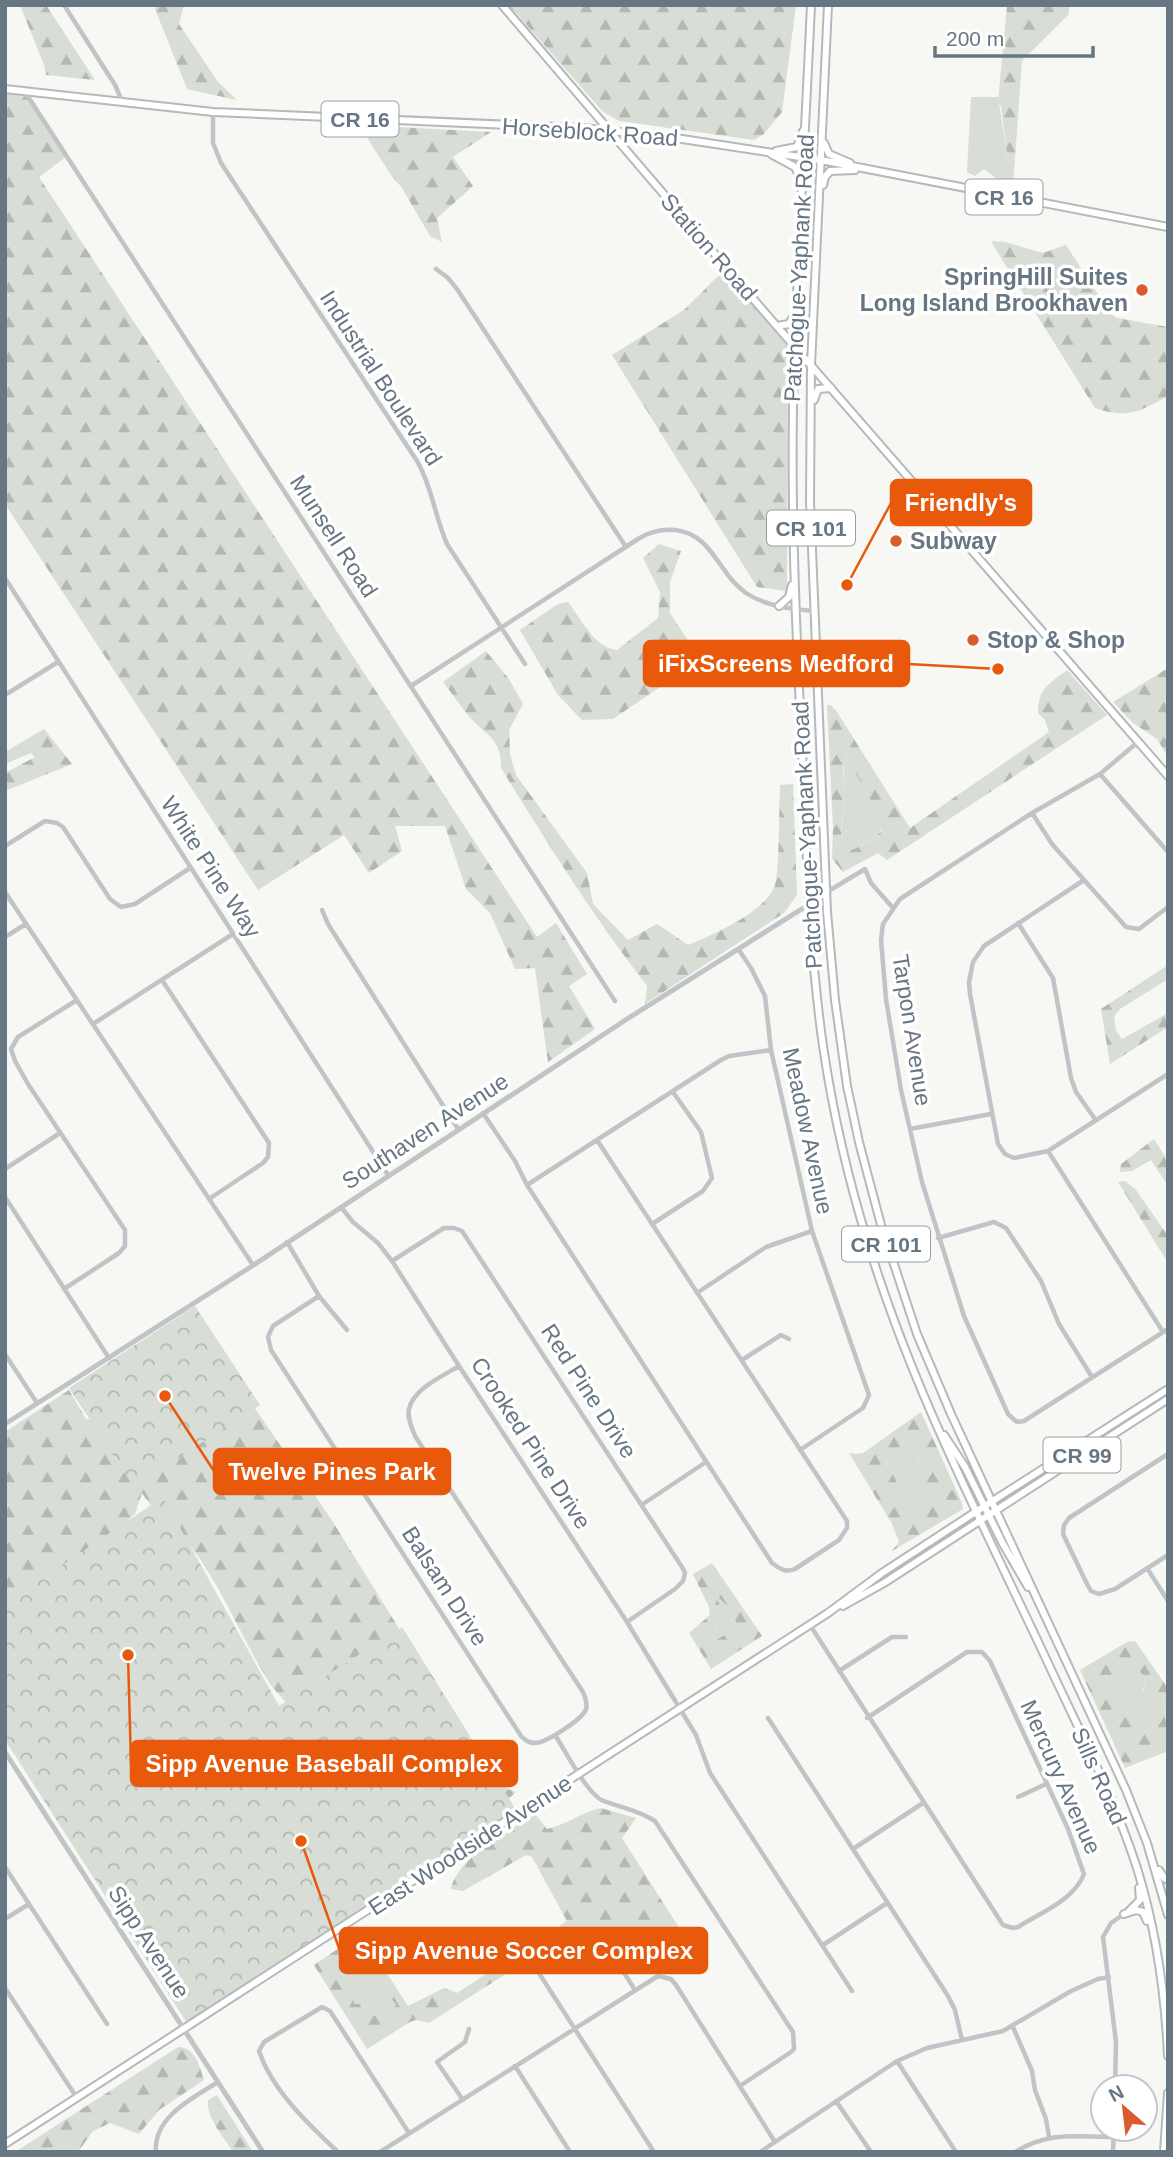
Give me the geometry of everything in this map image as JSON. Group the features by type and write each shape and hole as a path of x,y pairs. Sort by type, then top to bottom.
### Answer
{"main road":[{"name":"Station Road","path":"502,5 1168,776"},
{"name":"Patchogue-Yaphank Road","path":"811,5 797,309 793,450 794,563 809,904 824,1050 848,1171 886,1300 940,1431 977,1511"},
{"name":"Patchogue-Yaphank Road","path":"828,5 811,365 810,444 813,611 832,972 853,1114 875,1207 917,1334 992,1501"},
{"name":"Horseblock Road","path":"5,89 213,112 609,130 821,160 1168,228"},
{"path":"768,151 791,149 799,145 806,116"},
{"path":"822,138 829,154 867,169"},
{"path":"768,151 797,169 803,191"},
{"path":"819,204 828,172 867,169"},
{"path":"777,326 791,323 797,309"},
{"path":"810,423 815,393 821,387 831,388"},
{"path":"779,606 790,594 794,563"},
{"name":"East Woodside Avenue","path":"5,2144 810,1625 882,1573 1168,1389"},
{"name":"East Woodside Avenue","path":"828,1613 884,1583 1168,1399"},
{"path":"940,1431 958,1455 1009,1556 1040,1605"},
{"name":"Sills Road","path":"992,1501 1126,1790 1147,1843 1168,1915"},
{"name":"Sills Road","path":"977,1511 1104,1783 1135,1862 1151,1920 1161,1978 1168,2056"},
{"path":"1147,1843 1162,1876 1168,1880"},
{"path":"1124,1914 1140,1900 1135,1862"},
{"path":"1168,1890 1168,1899"},
{"path":"1124,1914 1138,1910 1145,1914 1161,1978"},
{"path":"1164,2152 1168,2093"}],"street":[{"path":"64,5 115,85 122,101"},
{"name":"Munsell Road","path":"24,91 615,1001"},
{"name":"Industrial Boulevard","path":"213,112 213,143 221,163 417,461 429,485 439,526 447,544 525,664"},
{"path":"436,269 457,289 625,547"},
{"path":"411,686 625,547 655,531 684,532 705,543 739,588 753,597 779,606 813,611"},
{"name":"White Pine Way","path":"5,578 388,1175"},
{"path":"5,695 58,662"},
{"path":"893,908 901,899 1032,813 1100,774 1138,741"},
{"path":"1100,774 1168,852"},
{"path":"1032,813 1052,844 1120,922 1132,929 1143,926 1168,907"},
{"path":"5,846 45,821 57,823 110,899 121,907 135,904 190,868"},
{"name":"Southaven Avenue","path":"5,1424 627,1019 865,869 872,883 893,908"},
{"path":"1084,880 984,946 978,953 970,973 971,994 995,1137 1005,1154 1014,1158 1048,1151 1168,1074"},
{"path":"5,892 253,1265"},
{"name":"Tarpon Avenue","path":"893,908 883,924 881,934 883,969 901,1090 938,1238 964,1316 1004,1408 1017,1422 1030,1417 1092,1377"},
{"path":"322,910 328,924 458,1129"},
{"path":"1018,923 1054,978 1071,1078 1076,1092 1095,1119"},
{"path":"5,937 26,924"},
{"path":"93,1024 233,934"},
{"name":"Meadow Avenue","path":"738,950 765,996 771,1049 811,1231 869,1395 863,1408 800,1450"},
{"path":"162,980 269,1143 268,1157 263,1163 209,1199"},
{"path":"64,1289 119,1253 125,1246 125,1230 60,1133 15,1061 11,1049 18,1037 77,1000"},
{"path":"527,1185 729,1056 771,1049"},
{"path":"652,1223 704,1191 712,1178 701,1132 673,1091"},
{"path":"483,1113 772,1563 789,1572 839,1540 847,1528 847,1521 597,1140"},
{"path":"910,1129 991,1114"},
{"path":"5,1169 60,1133"},
{"path":"938,1238 994,1222 1006,1228 1041,1282 1059,1324 1092,1377 1166,1330 1048,1151"},
{"path":"5,1197 109,1358"},
{"name":"Crooked Pine Drive","path":"341,1206 347,1216 378,1243 392,1261 627,1622 696,1735 710,1773 852,1991"},
{"name":"Red Pine Drive","path":"392,1261 444,1228 462,1231 642,1504 685,1573 683,1581 676,1589 627,1622"},
{"path":"697,1293 766,1247 811,1231"},
{"path":"287,1242 319,1296 347,1330"},
{"name":"Balsam Drive","path":"319,1296 273,1326 268,1337 271,1350 521,1736 533,1743 555,1735"},
{"path":"742,1360 781,1335 789,1339"},
{"path":"5,1354 37,1403"},
{"path":"458,1366 415,1397 409,1410 415,1436 583,1692 586,1709 582,1716 555,1735 590,1790 601,1801 630,1808 655,1821 793,2032 794,2049 740,2086"},
{"path":"1168,1454 1069,1518 1064,1525 1063,1534 1091,1591 1099,1594 1107,1594 1168,1555"},
{"path":"642,1504 706,1462"},
{"path":"1147,1568 1168,1601"},
{"name":"Mercury Avenue","path":"810,1625 867,1718 1000,1921 1013,1928 1072,1893 1080,1884 1084,1874 1068,1829 990,1661 982,1652 967,1652 867,1718"},
{"path":"839,1671 892,1637 905,1637"},
{"path":"768,1718 948,1996 962,2040"},
{"name":"Sipp Avenue","path":"5,1752 262,2152"},
{"path":"1018,1797 1046,1784"},
{"path":"853,1849 923,1803"},
{"path":"5,1867 107,2024"},
{"path":"823,1945 887,1903"},
{"path":"5,1919 29,1904"},
{"path":"1115,2073 1116,2042 1103,1937 1111,1923 1124,1914"},
{"path":"589,1938 598,1932 635,1990"},
{"path":"535,1967 654,2152"},
{"path":"380,2152 658,1976 671,1979 775,2142"},
{"path":"760,2152 897,2061 926,2048 1013,2027 1071,1991 1098,1979 1109,1978"},
{"path":"5,1988 77,2098"},
{"path":"338,2152 296,2110 259,2052 264,2042 322,2007 330,2011 409,2133"},
{"path":"1013,2027 1032,2071 1034,2090 1046,2119 1049,2137"},
{"path":"463,2100 437,2062 465,2042 469,2029"},
{"path":"897,2061 956,2152"},
{"path":"515,2066 570,2152"},
{"path":"156,2152 155,2140 169,2116 218,2082"},
{"path":"836,2101 871,2152"},
{"path":"1015,2152 1049,2137 1089,2137"}],"green space":[{"path":"20,5 46,5 95,80 46,75"},
{"path":"158,5 184,5 179,24 218,82 237,100 187,89 155,9"},
{"path":"509,5 796,5 782,112 764,134 754,140 619,121 603,112"},
{"path":"1007,5 1070,5 1068,15 1022,61 1015,159 1008,161 1001,107 998,102"},
{"path":"5,89 24,91 66,157 39,177 537,937 556,923 587,974 569,986 595,1029 548,1062 535,968 515,969 490,913 466,889 445,826 395,826 402,851 369,873 344,835 258,890 5,504"},
{"path":"971,97 998,97 1008,161 1015,159 1013,180 1009,183 1002,183 984,169 975,176 967,172"},
{"path":"359,125 491,132 453,157 473,186 437,218 442,242 430,236 402,188"},
{"path":"992,241 1043,253 1066,245 1110,313 1117,318 1168,327 1168,396 1133,412 1116,413 1095,408"},
{"path":"723,271 788,345 787,591 757,587 612,355 684,310"},
{"path":"659,544 681,551 670,582 670,613 687,639 694,664 613,719 582,720 558,695 520,630 558,604 568,602 595,638 617,650 658,618 660,592 643,558"},
{"path":"486,651 509,679 523,704 509,730 510,754 516,775 587,873 593,904 628,940 657,924 688,945 736,922 759,906 768,897 776,882 780,785 793,784 797,895 784,913 645,1004 647,986 553,852 501,768 501,758 495,743 467,714 443,682"},
{"path":"1168,668 1168,757 1157,739 1133,723 1113,702"},
{"path":"1067,670 1107,715 887,860 878,853 843,872 832,859 827,705 831,705 837,712 910,828 1049,732 1045,720 1038,713 1040,698 1046,687","holes":["845,755 874,806 881,825 881,831 875,837 847,852 842,839"]},
{"path":"44,729 72,764 5,791 5,773 35,757 31,753 5,764 5,752"},
{"path":"844,754 873,802 882,827 872,838 847,852 842,840"},
{"path":"1168,965 1168,979 1120,1009 1114,1017 1116,1031 1122,1039 1168,1013 1168,1027 1110,1064 1101,1009"},
{"path":"1154,1139 1168,1161 1168,1186 1151,1160 1132,1171 1120,1172 1121,1164"},
{"path":"1125,1181 1136,1190 1168,1236 1168,1263 1118,1182"},
{"path":"195,1306 260,1405 134,1487 69,1388"},
{"path":"69,1390 86,1419 113,1424 252,1404 331,1519 485,1767 508,1789 516,1792 494,1812 287,1704 271,1686 203,1563 142,1493 135,1514 84,1560 5,1731 5,1432"},
{"path":"921,1412 963,1509 892,1551 899,1542 892,1524 849,1453 863,1453","holes":["912,1437 921,1471 911,1473 911,1480 915,1489 922,1488 935,1498 922,1511 917,1511 912,1510 899,1498 902,1492 885,1462 897,1452 904,1440"]},
{"path":"912,1437 921,1464 921,1471 916,1473 922,1488 936,1498 922,1511 912,1510 898,1498 901,1491 885,1462 897,1452 904,1440"},
{"path":"163,1497 279,1706 402,1627 516,1810 187,2023 5,1740 5,1604"},
{"path":"712,1563 762,1636 711,1669 689,1633 710,1615 709,1607 693,1574","holes":["716,1595 732,1611 736,1623 731,1631 714,1641 720,1611"]},
{"path":"711,1582 719,1585 716,1595 732,1611 736,1623 731,1631 713,1641 718,1614"},
{"path":"1135,1641 1168,1688 1168,1751 1125,1768 1080,1670 1127,1642","holes":["1129,1660 1145,1677 1143,1698 1151,1702 1163,1699 1165,1711 1160,1722 1146,1731 1135,1726 1110,1683 1118,1663"]},
{"path":"1129,1659 1145,1677 1143,1691 1163,1699 1163,1720 1146,1731 1135,1726 1110,1683 1118,1662"},
{"path":"601,1808 636,1818 622,1838 678,1926 680,1934 661,1939 645,1933 618,1953 602,1927 579,1927 429,2023 416,2020 410,2022 367,2049 314,1965 361,1933 408,2006 444,1988 457,1993 567,1921 532,1857 526,1855 463,1891 451,1889 463,1866 486,1846 535,1814 547,1829","holes":["354,1957 368,1966 396,2005 391,2011 374,2016 361,2004 354,2004 352,1991 339,1976"]},
{"path":"354,1957 368,1966 396,2005 391,2011 374,2016 361,2004 354,2004 338,1976"},
{"path":"178,2047 193,2054 204,2080 159,2110 139,2134 110,2123 93,2131 78,2152 15,2152"},
{"path":"217,2095 253,2152 233,2152 216,2127 208,2100"}],"place":[{"name":"SpringHill Suites Long Island Brookhaven","path":"1142,290"},
{"name":"Subway","path":"896,541"},
{"name":"Friendly's","path":"847,585"},
{"name":"Stop & Shop","path":"973,640"},
{"name":"iFixScreens Medford","path":"998,669"},
{"name":"Twelve Pines Park","path":"165,1396"},
{"name":"Sipp Avenue Baseball Complex","path":"128,1655"},
{"name":"Sipp Avenue Soccer Complex","path":"301,1841"}]}
